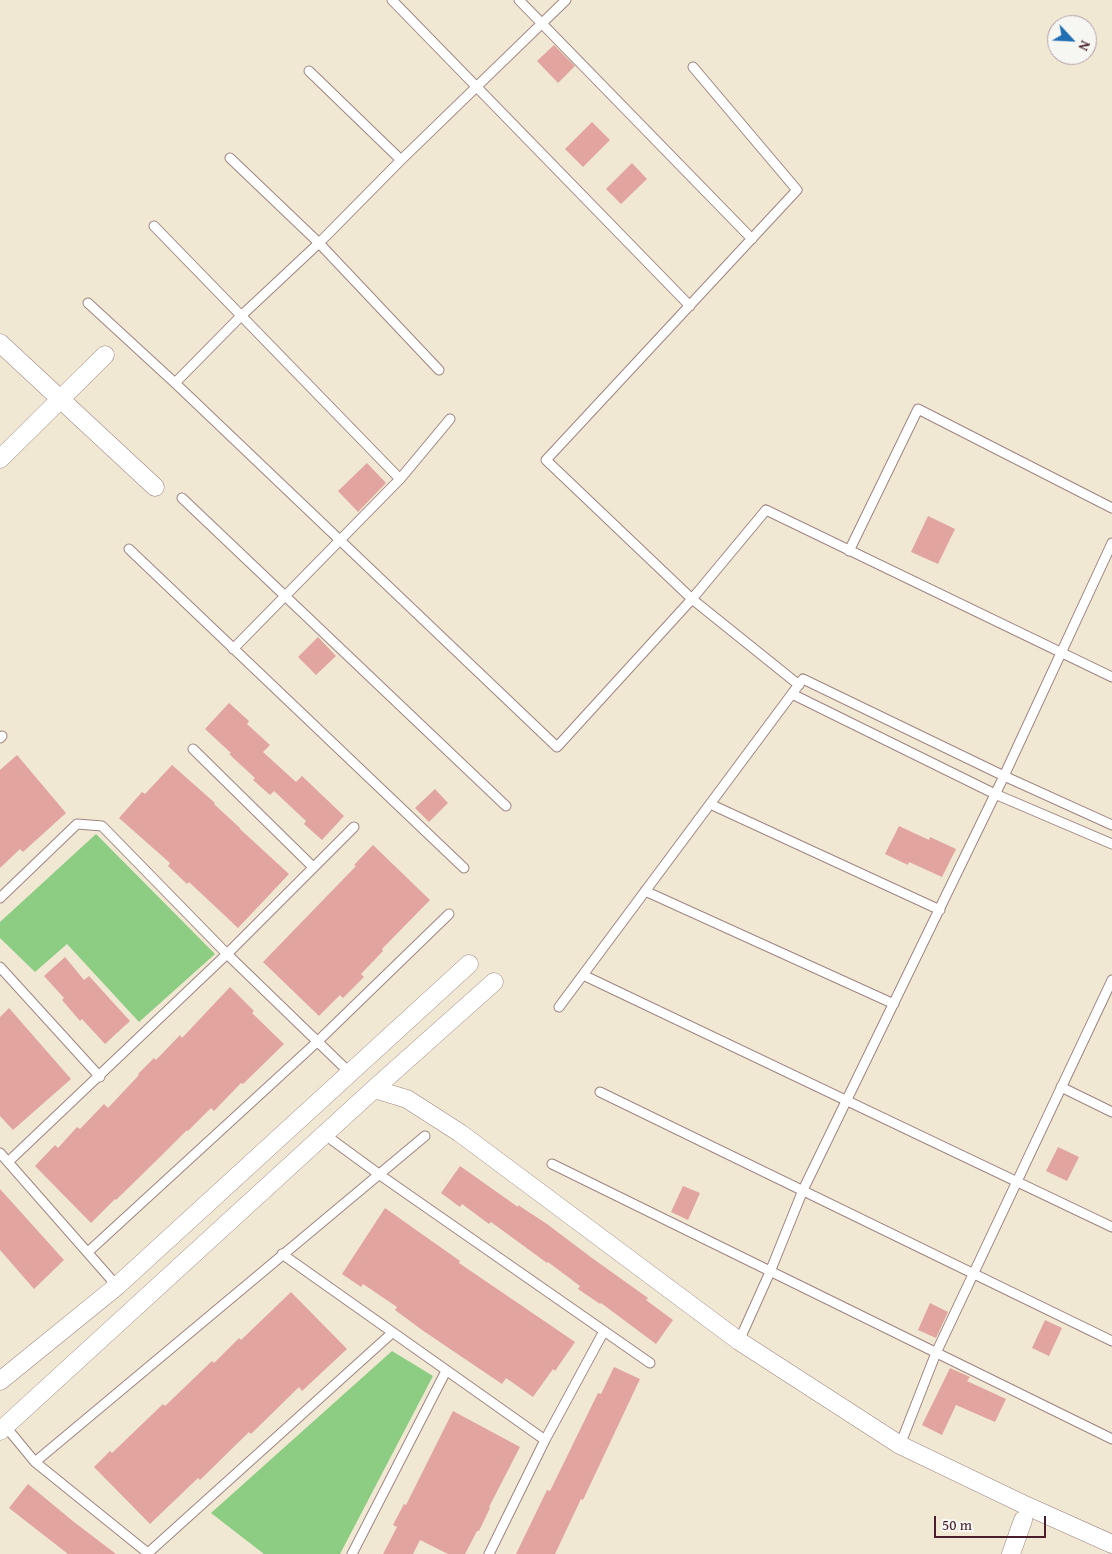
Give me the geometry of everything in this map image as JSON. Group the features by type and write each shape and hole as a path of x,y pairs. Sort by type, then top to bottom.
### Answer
{"street":[{"path":"0,343 155,487"},
{"path":"0,459 105,355"},
{"path":"0,1381 117,1286 469,964"},
{"path":"2,1425 494,982"},
{"path":"374,1089 407,1100 460,1133 739,1341 900,1444 1112,1544"},
{"path":"1011,1554 1023,1520"}],"lane":[{"path":"392,0 478,86 690,306"},
{"path":"519,0 752,239"},
{"path":"175,382 566,0"},
{"path":"693,67 797,190 546,460 692,599 799,685"},
{"path":"309,71 401,160"},
{"path":"230,158 319,243 439,370"},
{"path":"154,226 400,479"},
{"path":"88,303 175,382 556,747 692,599 766,510 1112,677"},
{"path":"849,551 918,410 1112,508"},
{"path":"233,649 400,479 450,419"},
{"path":"182,498 506,806"},
{"path":"739,1341 770,1272 803,1190 1004,776 1112,542"},
{"path":"129,549 464,868"},
{"path":"558,1007 803,679 1004,776 1112,825"},
{"path":"792,694 995,794 1112,844"},
{"path":"193,749 314,867"},
{"path":"710,804 940,910"},
{"path":"0,898 77,824 102,826 228,954 350,1073"},
{"path":"8,1162 228,954 354,827"},
{"path":"645,891 894,1004"},
{"path":"88,1252 317,1042 449,914"},
{"path":"0,967 100,1077"},
{"path":"582,975 1112,1227"},
{"path":"900,1444 936,1353 1061,1087 1110,991 1112,980"},
{"path":"1061,1087 1112,1112"},
{"path":"600,1092 1112,1341"},
{"path":"324,1134 380,1176 650,1364"},
{"path":"35,1462 282,1254 380,1176 425,1136"},
{"path":"0,1153 117,1286"},
{"path":"552,1164 1112,1440"},
{"path":"282,1254 545,1440"},
{"path":"489,1554 545,1440 604,1331"},
{"path":"2,1425 35,1462 149,1554 392,1333"},
{"path":"352,1554 446,1371"}],"green space":[{"path":"96,834 215,954 139,1022 67,944 35,972 0,938 0,922"},
{"path":"392,1351 433,1376 340,1554 264,1554 211,1513"}],"building":[{"path":"554,45 575,66 558,83 537,61"},
{"path":"592,122 610,140 583,167 565,149"},
{"path":"632,163 647,179 621,204 606,189"},
{"path":"367,463 386,483 358,512 338,491"},
{"path":"928,516 955,529 938,564 911,552"},
{"path":"318,637 336,656 316,675 298,657"},
{"path":"229,703 249,721 247,724 270,745 263,752 296,782 302,776 344,816 322,840 304,824 306,821 274,791 270,795 253,780 255,778 205,729"},
{"path":"17,755 66,813 23,852 20,849 0,868 0,770"},
{"path":"172,765 215,803 289,874 238,928 189,882 187,884 168,866 170,863 119,818 142,792 145,794"},
{"path":"435,789 448,803 429,822 415,808"},
{"path":"899,826 929,840 930,837 956,849 942,877 909,862 908,865 885,854"},
{"path":"373,845 430,900 382,949 383,951 361,974 364,977 343,998 340,995 319,1016 263,962 356,866 354,865"},
{"path":"65,957 84,980 89,976 130,1021 105,1044 82,1019 80,1021 62,1000 64,998 44,976"},
{"path":"230,987 254,1011 252,1013 284,1044 243,1084 241,1083 214,1111 211,1108 187,1130 91,1223 35,1166 55,1145 58,1148 77,1127 80,1129 104,1104 108,1108 154,1058 156,1060 180,1035 182,1038"},
{"path":"9,1008 71,1079 13,1130 0,1116 0,1017"},
{"path":"1058,1147 1079,1157 1067,1181 1046,1171"},
{"path":"460,1166 518,1207 518,1205 547,1224 648,1298 646,1300 673,1320 656,1344 601,1303 578,1289 580,1286 548,1262 491,1222 489,1224 462,1204 460,1207 441,1193"},
{"path":"683,1186 700,1193 688,1220 671,1212"},
{"path":"0,1189 64,1260 34,1289 0,1250"},
{"path":"385,1208 460,1261 459,1263 575,1342 555,1371 553,1369 533,1397 506,1378 502,1384 422,1330 395,1310 397,1307 363,1284 361,1287 342,1274"},
{"path":"291,1292 347,1349 302,1391 299,1387 251,1434 249,1432 200,1480 198,1478 150,1524 94,1467 110,1451 112,1453 163,1404 165,1406 212,1361 214,1363 239,1338 241,1340"},
{"path":"930,1303 948,1312 936,1338 918,1330"},
{"path":"1045,1320 1062,1328 1049,1356 1032,1348"},
{"path":"614,1367 640,1379 583,1500 581,1499 555,1554 516,1554 547,1490 550,1491 598,1393 601,1394"},
{"path":"950,1368 970,1377 967,1381 1006,1399 995,1422 956,1405 942,1435 922,1425"},
{"path":"453,1411 520,1447 489,1507 479,1531 477,1531 465,1554 448,1554 420,1540 413,1554 383,1554 397,1527 393,1525 404,1504 406,1505"},
{"path":"28,1484 116,1554 68,1554 9,1508"}]}
